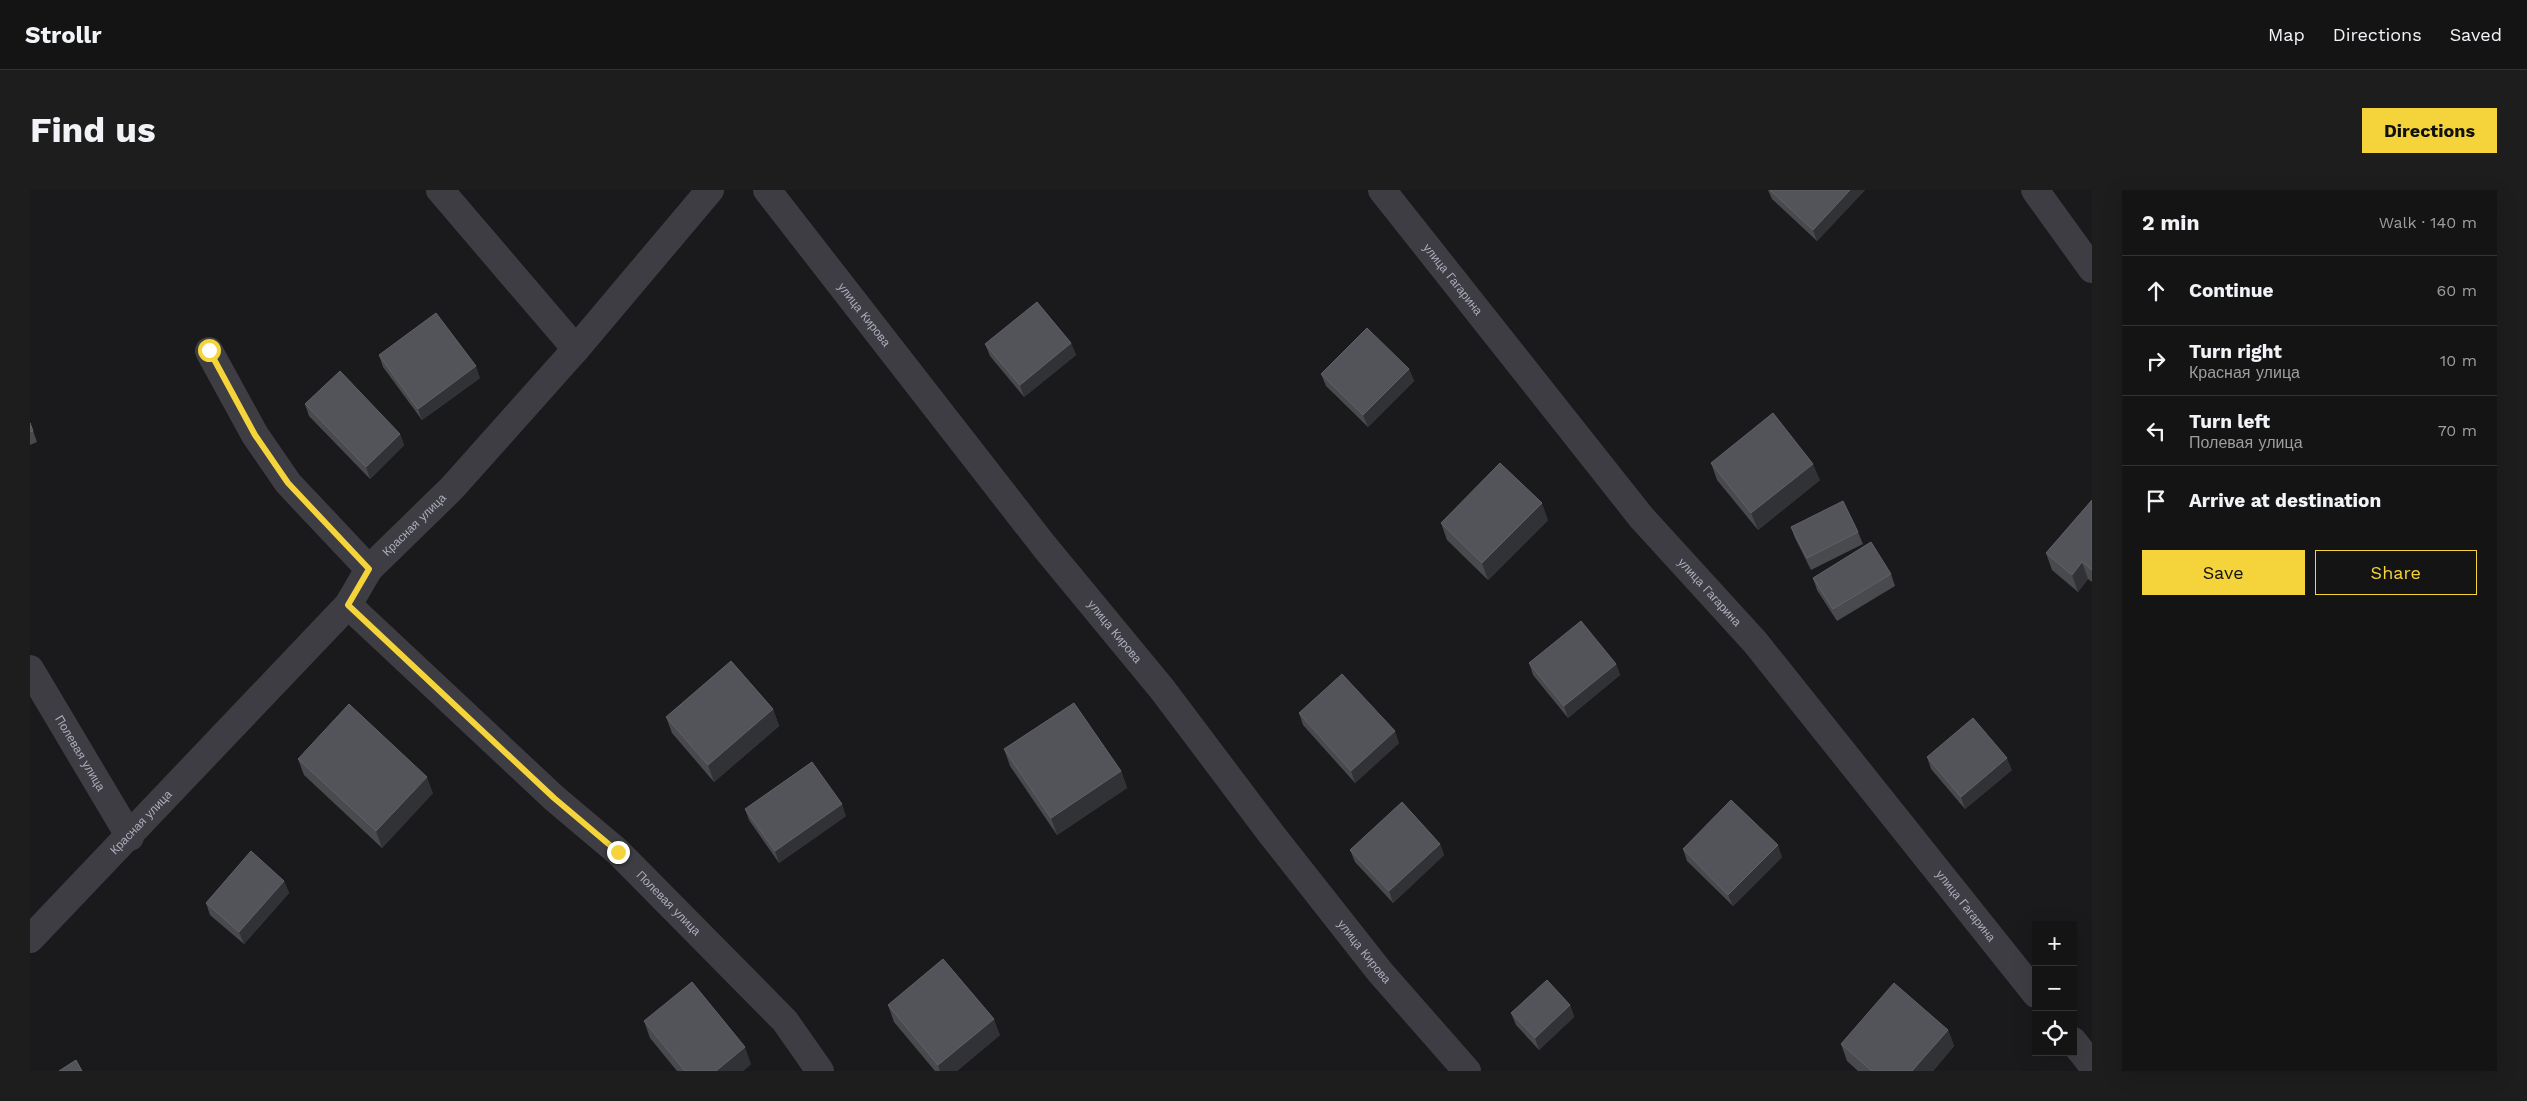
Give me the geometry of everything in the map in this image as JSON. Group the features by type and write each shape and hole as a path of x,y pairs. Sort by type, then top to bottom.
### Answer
{"street":[{"path":"440,190 576,349"},
{"name":"Красная улица","path":"30,939 130,837 348,605 369,569 452,488 576,349 710,190"},
{"name":"улица Кирова","path":"767,190 1044,546 1162,689 1272,835 1380,972 1467,1071"},
{"name":"улица Гагарина","path":"1382,190 1641,517 1755,642 2032,989"},
{"path":"2035,190 2092,269"},
{"path":"209,350 255,435 288,483 369,569"},
{"name":"Полевая улица","path":"348,605 554,798 618,852 785,1021 820,1071"},
{"name":"Полевая улица","path":"30,669 130,837"},
{"path":"2077,1046 2092,1065"}],"building":[{"path":"1770,190 1850,190 1813,230"},
{"path":"1037,302 1071,343 1020,385 985,344"},
{"path":"436,313 476,366 418,409 379,355"},
{"path":"1367,328 1409,369 1363,415 1321,374"},
{"path":"340,371 400,434 366,467 305,404"},
{"path":"1773,413 1813,464 1751,513 1711,463"},
{"path":"1500,463 1542,503 1482,563 1441,523"},
{"path":"2092,500 2092,570 2082,562 2072,575 2046,553"},
{"path":"1843,501 1858,532 1807,558 1791,527"},
{"path":"1871,542 1891,574 1833,609 1813,578"},
{"path":"1581,621 1616,664 1564,706 1529,663"},
{"path":"731,661 773,709 708,765 666,717"},
{"path":"1342,674 1395,731 1351,771 1299,713"},
{"path":"1074,703 1121,771 1051,818 1004,749"},
{"path":"349,704 427,777 376,831 298,759"},
{"path":"1973,718 2007,758 1961,797 1927,757"},
{"path":"812,762 842,804 775,851 745,809"},
{"path":"1731,800 1778,845 1728,895 1683,849"},
{"path":"1402,802 1440,844 1389,891 1350,850"},
{"path":"251,851 284,881 239,932 206,903"},
{"path":"943,959 994,1019 938,1065 888,1005"},
{"path":"1547,980 1570,1005 1535,1038 1511,1013"},
{"path":"692,982 745,1047 716,1071 685,1071 644,1021"},
{"path":"1894,983 1948,1030 1912,1071 1872,1071 1841,1044"},
{"path":"76,1060 82,1071 59,1071"}],"route":[{"path":"209,350 255,435 288,483 369,569 348,605 554,798 618,852"}]}
